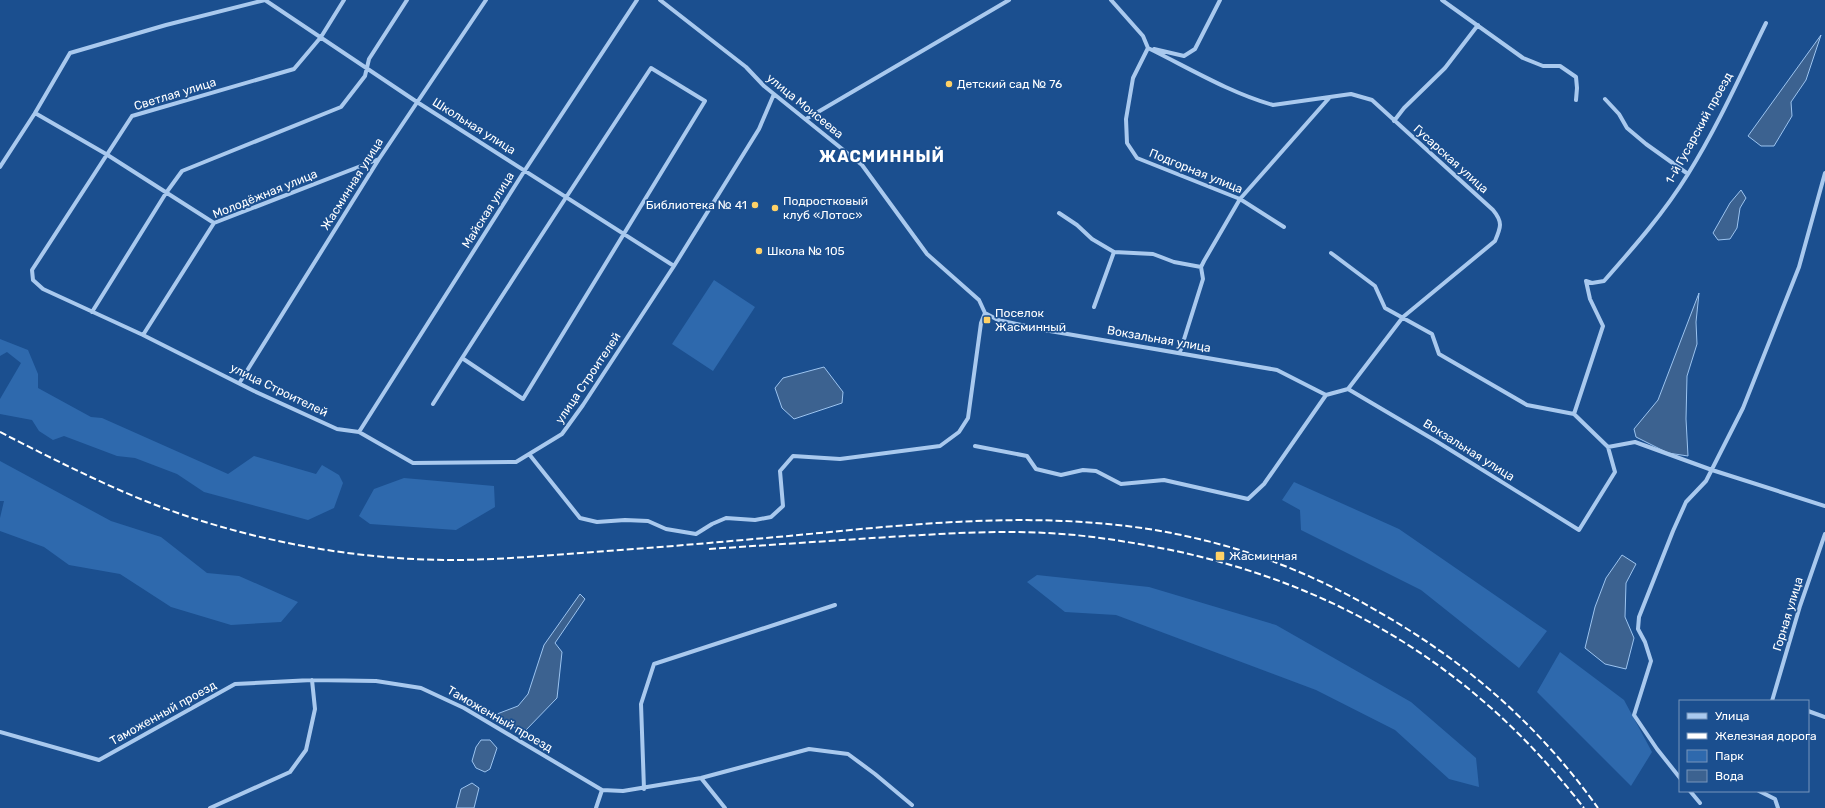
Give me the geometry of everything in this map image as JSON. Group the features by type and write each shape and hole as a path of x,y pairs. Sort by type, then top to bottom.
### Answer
{"street":[{"name":"Школьная улица","path":"265,0 321,36 417,102 674,266"},
{"path":"0,167 35,113 70,53 166,25 256,1 265,0"},
{"name":"Светлая улица","path":"43,289 33,280 32,270 132,116 294,69 321,36 344,0"},
{"path":"92,312 166,192 182,171 341,108 365,76 369,59 407,0"},
{"name":"Жасминная улица","path":"240,382 379,159 486,0"},
{"name":"Майская улица","path":"359,432 525,170 637,0"},
{"name":"улица Моисеева","path":"660,0 746,67 764,86 862,165 927,254 980,300 985,313"},
{"path":"806,119 1010,0"},
{"path":"1111,0 1142,36 1148,48 1229,88 1273,105 1330,97"},
{"path":"1148,48 1184,56 1195,49 1220,0"},
{"path":"1442,0 1523,58 1543,66 1560,66 1576,78 1576,100"},
{"name":"1-й Гусарский проезд","path":"1574,414 1603,326 1590,299 1586,281 1592,283 1604,281 1650,229 1688,174 1721,115 1766,23"},
{"path":"1394,121 1404,108 1445,68 1478,25"},
{"name":"Подгорная улица","path":"1148,48 1133,78 1126,118 1127,143 1137,158 1240,199 1284,227"},
{"path":"433,404 462,358 566,197 651,68 705,101 522,399 462,358"},
{"name":"улица Строителей","path":"43,289 143,335 240,382 254,391 337,429 359,432 413,464 516,462 562,434 674,266 758,129 774,94"},
{"name":"Гусарская улица","path":"1330,97 1351,94 1372,100 1498,216 1500,228 1495,240 1404,317"},
{"path":"1180,352 1203,279 1201,267 1240,199 1330,97"},
{"path":"1605,98 1619,114 1627,128 1646,144 1688,174"},
{"path":"35,113 106,154 214,223"},
{"name":"Молодёжная улица","path":"143,335 214,223 379,159"},
{"path":"1679,777 1657,749 1634,715 1651,662 1645,642 1638,629 1639,617 1672,531 1686,502 1706,481 1743,408 1799,267 1825,173"},
{"path":"1060,214 1077,225 1092,239 1114,252 1152,254 1174,262 1201,267"},
{"path":"1094,307 1114,252"},
{"path":"1331,253 1375,286 1385,308 1404,317 1432,334 1439,354 1527,405 1574,414 1608,447 1635,442 1712,470 1825,506"},
{"path":"529,454 580,518 597,522 625,520 648,521 666,529 696,534 712,524 726,518 755,520 772,517 783,506 780,471 793,456 840,459 940,446 959,432 968,418 981,323 985,313"},
{"name":"Вокзальная улица","path":"985,313 998,320 1044,330 1180,352 1277,370 1326,395"},
{"path":"975,446 1027,456 1036,469 1061,475 1083,470 1096,471 1121,484 1164,480 1248,499 1264,484 1326,395 1348,389 1404,317"},
{"name":"Вокзальная улица","path":"1348,389 1436,440 1579,530 1615,472 1608,447"},
{"name":"Горная улица","path":"1773,700 1800,606 1825,534"},
{"path":"644,789 641,704 654,664 835,605"},
{"path":"210,808 290,772 306,750 315,709 312,680"},
{"name":"Таможенный проезд","path":"0,732 99,760 235,684 312,680 376,680 421,688 464,708 602,790 623,791 644,789 702,778 809,749 848,754 875,774 912,806"},
{"path":"1809,711 1825,717"},
{"path":"702,778 725,808"},
{"path":"596,808 602,790"},
{"path":"1691,792 1700,803"},
{"path":"1762,792 1775,799 1778,808"}],"green space":[{"path":"714,280 755,307 713,371 672,344"},
{"path":"0,339 28,350 38,374 38,388 91,417 102,418 228,474 254,456 316,474 322,465 339,475 343,483 334,508 308,520 204,492 177,474 135,458 117,456 64,436 53,440 39,431 32,420 0,414 0,399 21,363 7,352 0,356"},
{"path":"0,461 111,521 161,537 207,573 239,576 298,602 281,622 231,625 171,607 120,574 69,565 44,547 0,531 0,518 4,501 0,501"},
{"path":"404,478 494,486 495,507 456,530 370,524 359,516 374,489"},
{"path":"1294,482 1399,529 1547,631 1519,668 1421,590 1301,530 1300,510 1282,500"},
{"path":"1037,575 1149,587 1276,625 1411,702 1476,758 1479,787 1449,779 1395,730 1316,690 1116,615 1065,612 1027,582"},
{"path":"1560,652 1624,700 1652,752 1631,786 1537,692"}],"water":[{"path":"1821,35 1806,80 1791,102 1792,116 1774,146 1761,146 1748,136"},
{"path":"1741,190 1746,198 1740,208 1737,228 1730,239 1718,240 1713,233 1730,203"},
{"path":"1699,293 1696,322 1697,344 1687,376 1686,419 1688,456 1668,453 1636,437 1634,429 1658,400"},
{"path":"824,367 843,392 842,403 794,419 782,408 775,388 783,378"},
{"path":"1622,555 1636,564 1626,583 1625,617 1634,638 1626,669 1605,664 1585,648 1595,607 1606,578"},
{"path":"580,594 585,599 555,643 562,652 557,698 525,731 512,727 497,714 518,706 528,694 544,645"},
{"path":"481,740 490,740 497,748 490,769 485,772 476,768 472,761 476,747"},
{"path":"472,783 479,788 474,808 456,808 461,789"}],"railway":[{"path":"0,432 111,486 148,502 184,515 259,537 297,545 375,556 452,560 500,559 674,546 922,524 1015,520 1108,524 1154,530 1199,539 1253,554 1305,574 1380,612 1432,645 1485,686 1534,731 1578,781 1598,808"},
{"path":"709,549 888,537 987,532 1027,532 1078,535 1125,542 1171,550 1233,566 1293,586 1349,611 1402,641 1451,675 1498,715 1543,759 1584,808"}],"place":[{"name":"Детский сад № 76","path":"949,84"},
{"name":"Библиотека № 41","path":"755,205"},
{"name":"Подростковый клуб «Лотос»","path":"775,208"},
{"name":"Школа № 105","path":"759,251"},
{"name":"Поселок Жасминный","path":"987,320"},
{"name":"Жасминная","path":"1220,556"}],"district":[{"name":"ЖАСМИННЫЙ","path":"882,156"}]}
